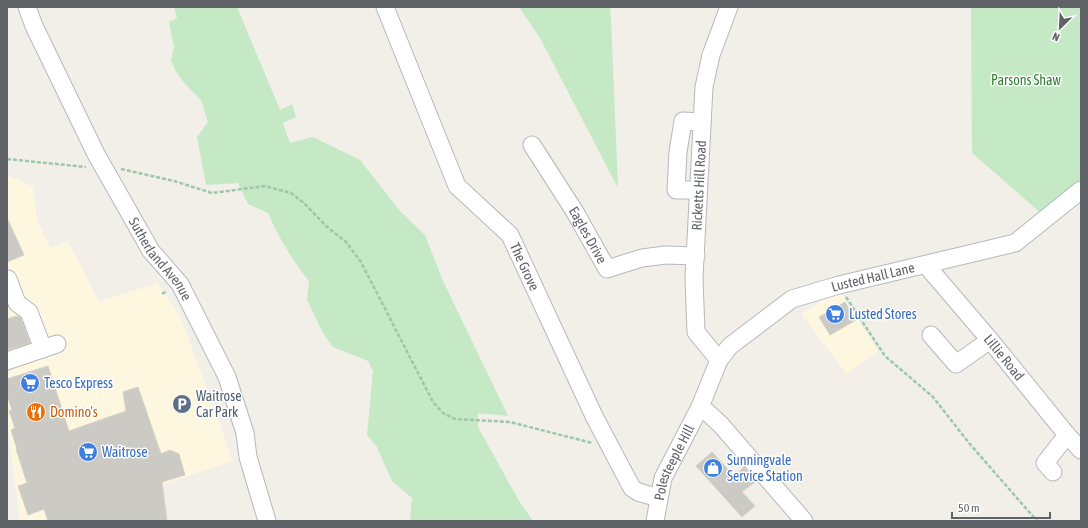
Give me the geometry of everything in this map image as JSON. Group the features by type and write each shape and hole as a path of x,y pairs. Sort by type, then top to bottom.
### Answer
{"street":[{"name":"Sutherland Avenue","path":"27,7 34,26 103,166 151,251 180,284 227,377 245,433 248,457 267,521"},
{"name":"The Grove","path":"385,7 457,186 510,235 595,418 632,488 638,492 659,498"},
{"name":"Ricketts Hill Road","path":"718,360 696,332 694,278 704,87 711,55 729,7"},
{"name":"Eagles Drive","path":"532,145 575,212 607,269 642,258 666,255 696,256"},
{"name":"Lusted Hall Lane","path":"700,407 718,360 730,346 792,299 838,284 926,265 1015,243 1081,190"},
{"name":"Lillie Road","path":"926,265 1077,444"},
{"path":"7,362 50,346 29,312 17,303 8,279"},
{"path":"931,334 956,364 990,340"},
{"path":"700,407 721,424 804,521"},
{"name":"Polesteeple Hill","path":"655,521 662,478 700,407"},
{"path":"1053,472 1045,463 1077,444"}],"path":[{"path":"7,159 87,167 103,166 166,179 212,192 265,186 291,193 304,203 326,226 346,242 361,262 433,402 442,413 455,419 510,422 610,447"},
{"path":"838,284 885,356 933,397 968,443 1037,521"}],"shaded area":[{"path":"7,175 33,187 37,219 50,248 68,241 99,302 157,283 180,316 233,461 132,495 137,521 20,521 7,420"},
{"path":"839,290 878,351 847,374 801,314"}],"green space":[{"path":"174,7 237,7 280,110 292,104 296,117 283,123 290,143 313,137 360,160 400,211 425,235 443,281 508,416 478,413 478,427 519,501 533,521 410,521 412,498 392,481 377,447 367,435 373,371 368,361 333,347 323,333 307,300 309,281 286,248 268,213 248,204 238,183 206,185 197,137 208,122 201,100 176,72 171,60 174,47 169,22 177,18"},
{"path":"519,7 610,7 618,188 540,38"},
{"name":"Parsons Shaw","path":"971,7 1081,7 1081,180 1042,214 972,153"}],"building":[{"path":"7,218 24,255 7,262"},
{"path":"845,302 856,320 830,335 819,317"},
{"path":"17,316 21,318 30,343 7,350 7,319"},
{"name":"Waitrose","path":"48,366 69,431 126,411 123,392 138,387 161,454 170,450 179,454 185,475 162,482 167,521 48,521 44,509 28,515 18,486 27,483 11,430 15,428 9,411 12,410 7,395 7,379"},
{"path":"712,452 734,476 744,467 755,482 742,492 755,506 742,517 696,466"}],"place":[{"name":"Lusted Stores","path":"835,314"},
{"name":"Tesco Express","path":"30,383"},
{"name":"Waitrose Car Park","path":"182,404"},
{"name":"Domino's","path":"36,412"},
{"name":"Waitrose","path":"88,452"},
{"name":"Sunningvale Service Station","path":"713,468"}]}
